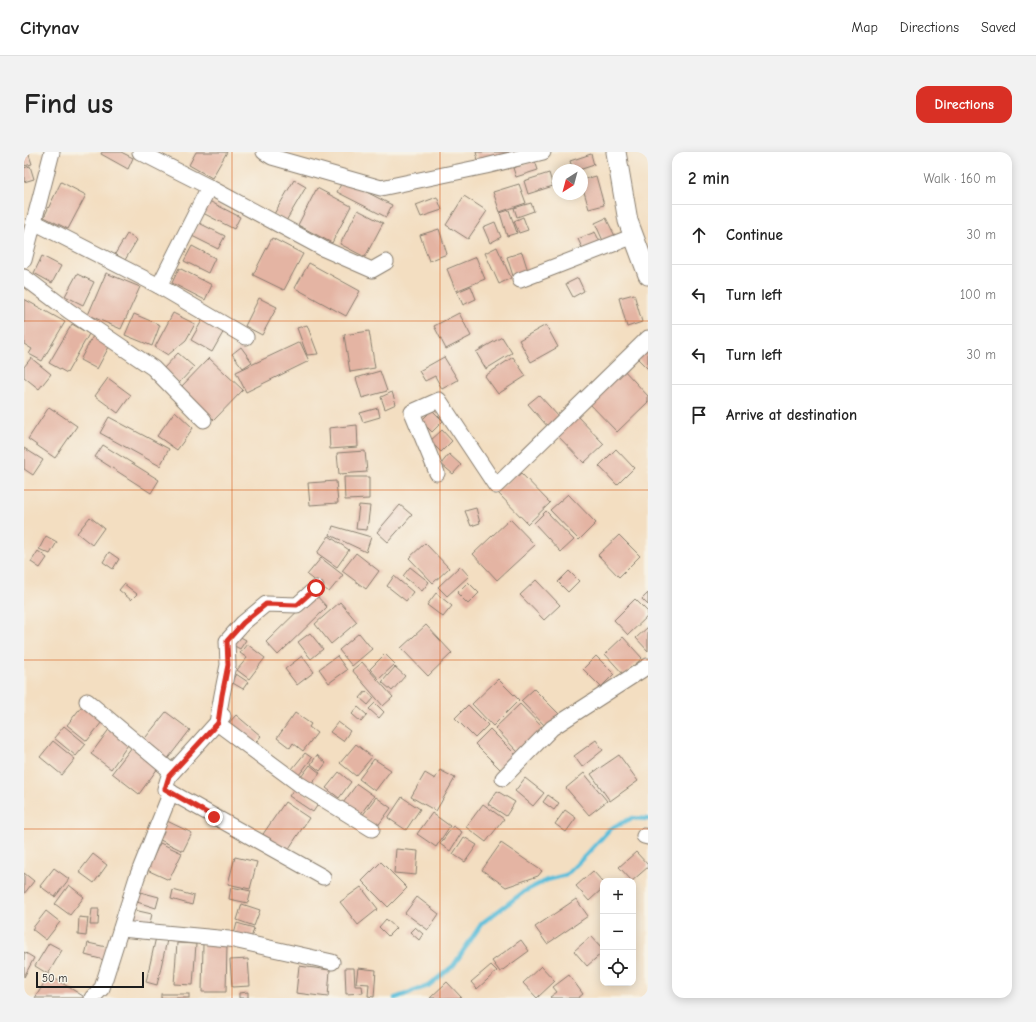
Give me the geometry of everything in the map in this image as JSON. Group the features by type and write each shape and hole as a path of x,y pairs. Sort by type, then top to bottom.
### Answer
{"main road":[{"path":"616,152 628,221 648,275"}],"street":[{"path":"24,260 52,152"},
{"path":"140,152 324,249 372,270 386,262"},
{"path":"264,152 272,157 381,188 486,166 543,152"},
{"path":"159,286 209,188"},
{"path":"34,222 159,286 246,337"},
{"path":"520,280 634,236"},
{"path":"24,277 69,311 153,368 204,420"},
{"path":"437,473 412,412 440,400 496,486 648,338"},
{"path":"218,723 228,665 227,641 243,623 266,604 297,605 316,588"},
{"path":"503,778 552,728 648,666"},
{"path":"87,701 172,772"},
{"path":"228,711 172,772 169,776 165,789 323,877"},
{"path":"218,723 299,784 372,828"},
{"path":"92,998 102,988 137,877 171,792"},
{"path":"121,929 229,939 332,962"}],"building":[{"path":"24,152 28,152 32,164 24,166"},
{"path":"102,152 121,152 133,158 128,169 101,154"},
{"path":"196,152 227,152 212,178 189,165"},
{"path":"476,152 523,152 479,164"},
{"path":"591,154 594,165 588,167 588,164 571,164 570,161"},
{"path":"535,161 538,170 516,177 513,168"},
{"path":"30,166 34,179 24,182 24,168"},
{"path":"549,173 552,186 528,194 524,181"},
{"path":"596,176 604,205 589,209 586,200 588,200 588,178"},
{"path":"294,180 306,187 286,221 274,214"},
{"path":"343,180 392,205 386,217 337,192"},
{"path":"61,182 86,195 68,229 44,217"},
{"path":"519,184 526,203 500,212 493,192"},
{"path":"317,188 351,206 332,243 298,225"},
{"path":"464,196 487,211 468,239 446,225"},
{"path":"437,197 442,210 421,217 416,205"},
{"path":"209,201 240,217 234,229 203,213"},
{"path":"531,203 534,211 517,217 514,208"},
{"path":"358,210 383,223 365,257 340,244"},
{"path":"509,210 517,233 507,236 500,213"},
{"path":"523,217 528,230 519,233 514,221"},
{"path":"606,218 616,238 604,243 595,223"},
{"path":"495,222 501,237 490,243 483,227"},
{"path":"199,223 225,236 218,249 192,236"},
{"path":"439,229 447,254 429,261 420,235"},
{"path":"595,232 601,244 584,252 578,239"},
{"path":"127,234 137,240 125,260 115,254"},
{"path":"272,238 303,254 284,290 253,275"},
{"path":"192,246 215,258 208,273 184,261"},
{"path":"497,247 511,278 499,284 485,253"},
{"path":"522,252 528,271 513,276 507,257"},
{"path":"42,256 61,266 52,283 34,273"},
{"path":"476,257 485,279 456,291 447,269"},
{"path":"309,263 360,291 346,316 295,288"},
{"path":"179,268 212,285 205,300 172,283"},
{"path":"106,273 140,287 121,329 88,315"},
{"path":"77,274 94,282 83,305 65,296"},
{"path":"578,278 584,291 573,297 566,284"},
{"path":"471,286 476,299 463,305 457,292"},
{"path":"634,294 642,322 627,327 619,298"},
{"path":"259,298 277,307 262,335 245,326"},
{"path":"24,299 65,322 42,361 29,354 32,349 24,344"},
{"path":"173,313 195,324 186,340 168,355 155,347"},
{"path":"459,313 471,336 446,349 434,326"},
{"path":"134,314 160,325 152,346 125,335"},
{"path":"204,317 225,329 212,352 191,340"},
{"path":"72,324 89,334 67,373 49,363"},
{"path":"307,325 318,354 307,355 297,328"},
{"path":"546,325 558,347 531,362 519,340"},
{"path":"369,331 375,368 350,372 344,335"},
{"path":"93,336 110,345 97,369 80,360"},
{"path":"502,337 512,353 486,369 476,352"},
{"path":"300,342 309,361 246,392 236,372"},
{"path":"648,345 648,369 636,357"},
{"path":"241,347 252,362 243,368 232,354"},
{"path":"178,353 194,367 179,383 163,369"},
{"path":"444,357 458,380 442,389 435,376 425,381 419,371"},
{"path":"513,357 526,376 498,394 485,376"},
{"path":"31,358 51,374 39,389 24,377 24,367"},
{"path":"209,358 243,390 214,420 180,388"},
{"path":"622,368 648,396 648,402 617,432 587,401"},
{"path":"380,371 387,391 362,398 356,378"},
{"path":"108,378 131,395 118,413 95,396"},
{"path":"392,392 396,404 385,409 381,397"},
{"path":"539,395 559,417 548,427 528,404"},
{"path":"49,407 77,426 55,458 28,439"},
{"path":"378,408 380,417 363,422 360,413"},
{"path":"432,410 443,421 432,432 421,421"},
{"path":"175,411 193,428 177,450 157,436"},
{"path":"576,415 604,444 584,463 556,434"},
{"path":"109,417 169,449 160,466 100,433"},
{"path":"357,425 358,447 330,449 329,428"},
{"path":"442,430 452,441 441,452 430,441"},
{"path":"103,445 159,480 151,493 95,457"},
{"path":"24,448 43,460 33,475 24,469"},
{"path":"616,449 634,468 617,485 599,466"},
{"path":"365,451 367,472 339,474 337,453"},
{"path":"449,454 461,465 453,474 441,464"},
{"path":"519,471 550,503 528,524 497,492"},
{"path":"344,477 369,477 369,499 345,500"},
{"path":"336,481 338,503 310,505 308,483"},
{"path":"568,494 596,523 579,540 550,510"},
{"path":"359,505 370,506 367,530 356,529"},
{"path":"400,505 412,515 388,542 377,532"},
{"path":"476,508 480,523 471,526 465,511"},
{"path":"546,511 574,540 561,552 534,523"},
{"path":"90,517 104,528 92,545 77,533"},
{"path":"510,519 535,545 497,580 473,554"},
{"path":"333,526 371,537 366,552 330,535"},
{"path":"619,535 640,556 619,577 598,555"},
{"path":"46,536 57,542 50,554 39,549"},
{"path":"329,536 349,550 337,567 317,553"},
{"path":"425,543 449,568 433,583 409,558"},
{"path":"38,551 47,558 40,568 31,562"},
{"path":"109,552 119,559 113,569 103,562"},
{"path":"356,553 379,571 366,589 342,571"},
{"path":"321,558 343,575 329,592 307,575"},
{"path":"460,566 469,576 447,596 438,587"},
{"path":"410,567 429,582 422,591 403,576"},
{"path":"569,571 579,581 568,592 558,582"},
{"path":"394,576 413,592 406,601 387,586"},
{"path":"536,580 560,605 544,620 520,595"},
{"path":"468,582 479,593 468,604 457,593"},
{"path":"124,584 137,594 131,600 119,590"},
{"path":"436,593 452,606 443,617 427,605"},
{"path":"648,593 648,605 642,599"},
{"path":"315,594 327,607 278,655 266,642"},
{"path":"635,599 648,612 648,616 628,635 614,620"},
{"path":"340,602 357,622 331,644 315,624"},
{"path":"426,625 452,653 428,676 401,648"},
{"path":"648,627 648,651 636,638"},
{"path":"310,633 323,649 311,659 298,642"},
{"path":"359,633 372,649 352,666 339,650"},
{"path":"237,635 246,640 240,649 231,644"},
{"path":"623,637 642,658 624,675 605,654"},
{"path":"247,644 265,658 249,679 237,670 247,658 240,653"},
{"path":"385,654 395,664 379,679 370,669"},
{"path":"302,656 314,672 297,685 285,669"},
{"path":"337,656 347,670 329,683 319,669"},
{"path":"596,656 614,674 601,687 583,669"},
{"path":"362,662 393,697 383,706 352,670"},
{"path":"395,667 405,676 392,691 382,682"},
{"path":"236,674 248,682 243,689 231,682"},
{"path":"498,679 519,700 493,726 472,704"},
{"path":"534,689 560,715 547,728 521,701"},
{"path":"366,691 374,698 368,705 360,698"},
{"path":"85,702 105,718 87,741 67,725"},
{"path":"375,703 384,712 379,718 369,709"},
{"path":"520,704 543,728 518,752 495,728"},
{"path":"468,705 488,725 475,738 455,718"},
{"path":"358,707 367,715 361,722 352,714"},
{"path":"166,712 190,730 166,761 142,742"},
{"path":"295,713 311,724 309,727 317,733 303,751 293,743 290,748 277,738"},
{"path":"236,715 261,736 252,747 226,726"},
{"path":"338,722 350,731 343,741 330,732"},
{"path":"64,726 86,744 76,756 54,738"},
{"path":"110,728 130,742 111,769 91,754"},
{"path":"490,729 518,757 503,772 475,744"},
{"path":"596,740 603,750 582,767 574,756"},
{"path":"53,741 75,759 62,775 40,757"},
{"path":"356,744 372,757 356,776 340,763"},
{"path":"132,747 158,768 139,794 112,773"},
{"path":"305,753 312,758 299,775 292,769"},
{"path":"317,755 326,763 320,771 311,764"},
{"path":"619,755 638,781 610,801 591,774"},
{"path":"374,759 391,770 375,791 359,779"},
{"path":"310,765 320,773 311,785 301,777"},
{"path":"440,770 455,778 436,811 411,797 425,773 435,779"},
{"path":"339,772 351,782 339,798 326,788"},
{"path":"584,773 607,801 589,815 566,788"},
{"path":"525,778 544,793 533,806 515,791"},
{"path":"357,784 374,796 360,815 343,803"},
{"path":"295,787 319,803 313,812 289,796"},
{"path":"497,791 515,802 506,816 488,804"},
{"path":"548,795 559,803 554,810 543,802"},
{"path":"376,797 391,808 377,827 362,816"},
{"path":"402,797 420,809 406,830 388,818"},
{"path":"285,802 309,818 286,853 261,837"},
{"path":"483,804 504,819 486,842 466,827"},
{"path":"565,810 576,818 566,832 555,824"},
{"path":"432,813 450,826 436,847 417,834"},
{"path":"167,821 192,833 183,851 158,839"},
{"path":"453,826 462,832 450,851 440,844"},
{"path":"464,837 477,845 465,862 453,854"},
{"path":"160,843 182,853 169,880 147,870"},
{"path":"501,843 542,871 538,876 506,887 482,870"},
{"path":"396,849 418,851 416,875 394,873"},
{"path":"636,852 648,865 648,867 635,878 629,878 619,867"},
{"path":"93,854 107,865 94,883 79,872"},
{"path":"235,857 257,862 250,889 228,884"},
{"path":"381,862 407,888 388,907 362,881"},
{"path":"54,868 69,879 55,897 40,886"},
{"path":"593,871 600,879 600,891 589,901 576,886"},
{"path":"24,873 34,881 24,894"},
{"path":"69,885 84,897 70,915 55,904"},
{"path":"231,887 251,891 248,903 229,899"},
{"path":"361,887 378,909 358,925 340,902"},
{"path":"173,890 194,896 192,905 171,899"},
{"path":"140,892 159,897 156,908 137,902"},
{"path":"417,897 439,914 428,930 405,913"},
{"path":"576,899 588,916 547,944 535,927"},
{"path":"242,904 260,910 254,926 237,920"},
{"path":"92,909 99,909 98,925 90,925"},
{"path":"134,910 152,914 149,927 131,923"},
{"path":"46,911 60,922 46,940 32,929"},
{"path":"79,917 88,918 86,936 78,935"},
{"path":"386,919 396,928 388,936 379,927"},
{"path":"237,923 254,928 251,939 234,934"},
{"path":"415,927 423,934 419,940 410,932"},
{"path":"591,936 600,946 600,955 587,966 574,951"},
{"path":"156,937 167,940 157,985 146,982"},
{"path":"521,940 529,951 500,972 492,961"},
{"path":"49,943 62,950 48,974 35,966"},
{"path":"88,943 111,948 108,961 85,955"},
{"path":"177,943 196,944 193,985 174,984"},
{"path":"203,944 227,945 226,992 202,992"},
{"path":"24,952 34,958 24,977"},
{"path":"248,959 250,986 232,987 230,960"},
{"path":"491,965 497,971 477,989 471,982"},
{"path":"299,966 330,970 328,997 296,993"},
{"path":"541,966 555,981 537,998 523,983"},
{"path":"345,968 354,968 355,986 362,986 363,993 346,994"},
{"path":"358,968 376,970 374,997 368,996 369,984 356,983"},
{"path":"49,975 83,996 83,998 35,998"},
{"path":"569,975 583,994 578,998 551,998 550,997 557,992 553,987"},
{"path":"447,982 461,997 430,998"},
{"path":"248,992 248,998 239,998 239,993"},
{"path":"161,994 189,994 189,998 161,998"}],"waterway":[{"path":"395,998 428,986 453,966 482,923 525,891 547,880 566,875 610,829 632,818 648,819"}],"route":[{"path":"214,817 165,789 169,776 218,723 228,665 227,641 243,623 266,604 297,605 316,588"}]}
